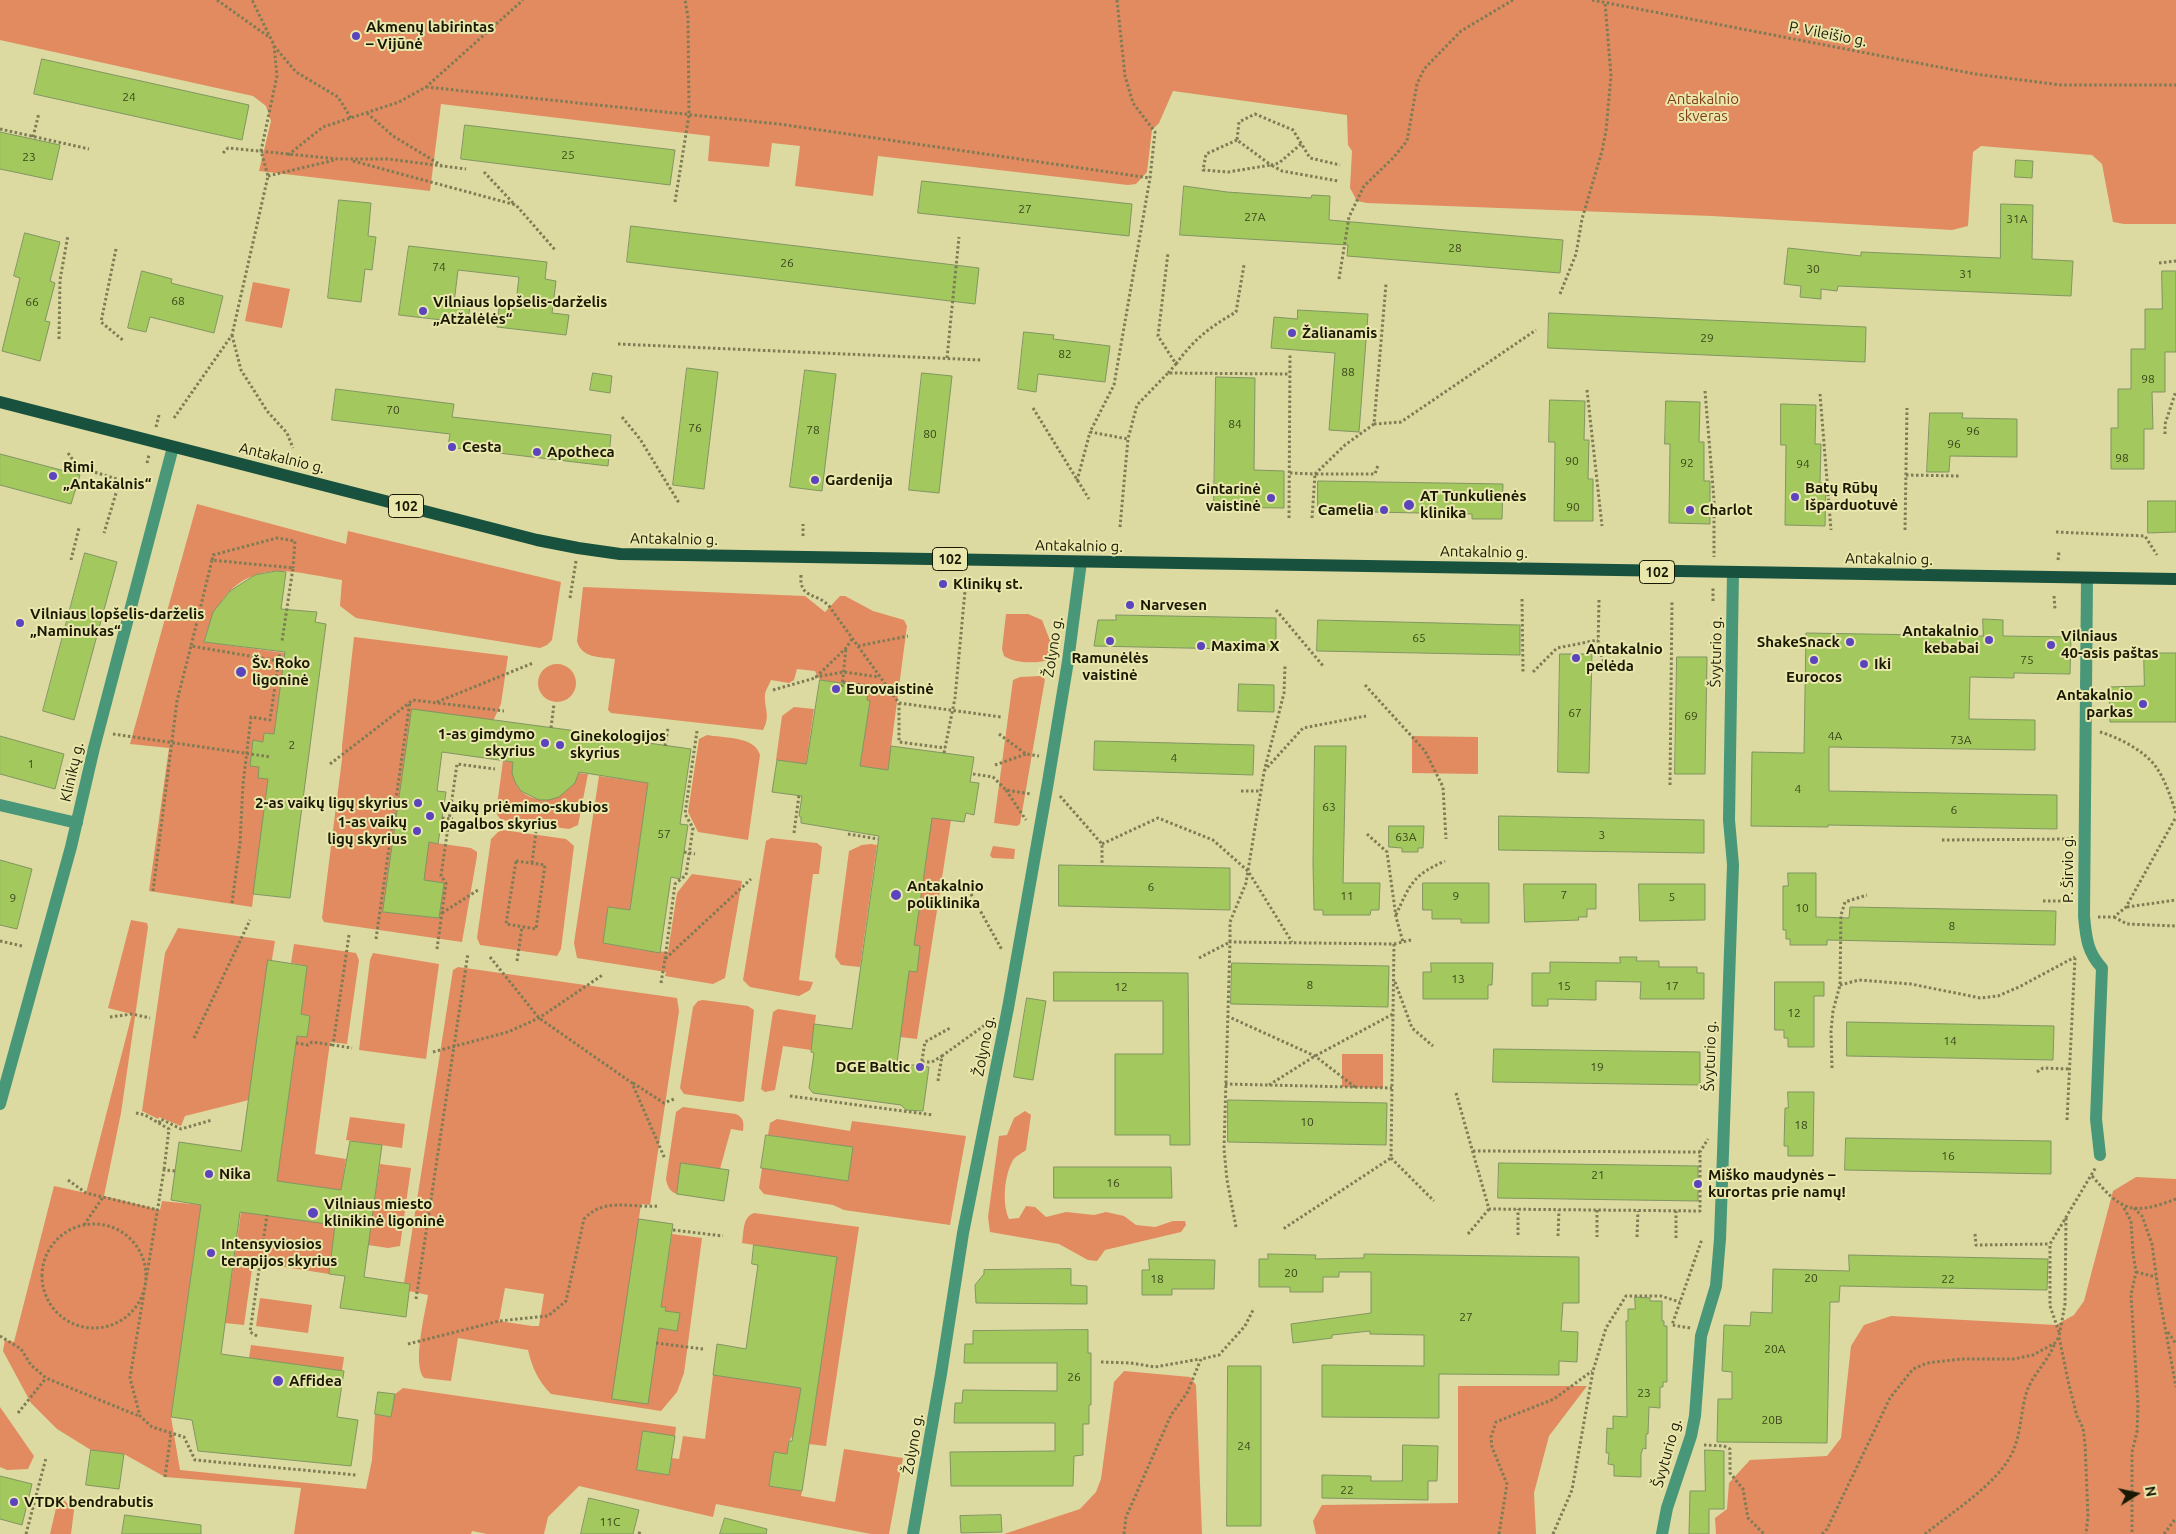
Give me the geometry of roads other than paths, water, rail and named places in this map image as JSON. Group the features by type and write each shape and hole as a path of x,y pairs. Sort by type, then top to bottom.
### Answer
{"main road":[{"name":"Antakalnio g.","path":"0,402 578,548 620,554 2176,579"}],"street":[{"name":"Klinikų g.","path":"0,1104 77,823 98,732 173,447"},
{"name":"Žolyno g.","path":"913,1534 940,1383 963,1233 1015,973 1068,661 1081,562"},
{"name":"Švyturio g.","path":"1662,1534 1667,1508 1695,1416 1697,1365 1703,1329 1716,1286 1733,865 1729,820 1733,572"},
{"name":"P. Širvio g.","path":"2087,578 2084,916 2087,946 2094,960 2102,968 2096,1119 2100,1155"},
{"path":"0,804 77,823"}],"place":[{"name":"Akmenų labirintas – Vijūnė","path":"356,36"},
{"name":"Vilniaus lopšelis-darželis „Atžalėlės“","path":"423,311"},
{"name":"Žalianamis","path":"1292,333"},
{"name":"Cesta","path":"452,447"},
{"name":"Apotheca","path":"537,452"},
{"name":"Rimi „Antakalnis“","path":"53,476"},
{"name":"Gardenija","path":"815,480"},
{"name":"Batų Rūbų Išparduotuvė","path":"1795,497"},
{"name":"Gintarinė vaistinė","path":"1271,498"},
{"name":"AT Tunkulienės klinika","path":"1409,505"},
{"name":"Camelia","path":"1384,510"},
{"name":"Charlot","path":"1690,510"},
{"name":"Klinikų st.","path":"943,584"},
{"name":"Narvesen","path":"1130,605"},
{"name":"Vilniaus lopšelis-darželis „Naminukas“","path":"20,623"},
{"name":"Antakalnio kebabai","path":"1989,640"},
{"name":"Ramunėlės vaistinė","path":"1110,641"},
{"name":"ShakeSnack","path":"1850,642"},
{"name":"Vilniaus 40-asis paštas","path":"2051,645"},
{"name":"Maxima X","path":"1201,646"},
{"name":"Antakalnio pelėda","path":"1576,658"},
{"name":"Eurocos","path":"1814,660"},
{"name":"Iki","path":"1864,664"},
{"name":"Šv. Roko ligoninė","path":"241,672"},
{"name":"Eurovaistinė","path":"836,689"},
{"name":"Antakalnio parkas","path":"2143,704"},
{"name":"1-as gimdymo skyrius","path":"545,743"},
{"name":"Ginekologijos skyrius","path":"560,745"},
{"name":"2-as vaikų ligų skyrius","path":"418,803"},
{"name":"Vaikų priėmimo-skubios pagalbos skyrius","path":"430,816"},
{"name":"1-as vaikų ligų skyrius","path":"417,831"},
{"name":"Antakalnio poliklinika","path":"896,895"},
{"name":"DGE Baltic","path":"920,1067"},
{"name":"Nika","path":"209,1174"},
{"name":"Miško maudynės – kurortas prie namų!","path":"1698,1184"},
{"name":"Vilniaus miesto klinikinė ligoninė","path":"313,1213"},
{"name":"Intensyviosios terapijos skyrius","path":"211,1253"},
{"name":"Affidea","path":"278,1381"},
{"name":"VTDK bendrabutis","path":"14,1502"}],"park label":[{"name":"Antakalnio skveras","path":"1703,108"}]}
